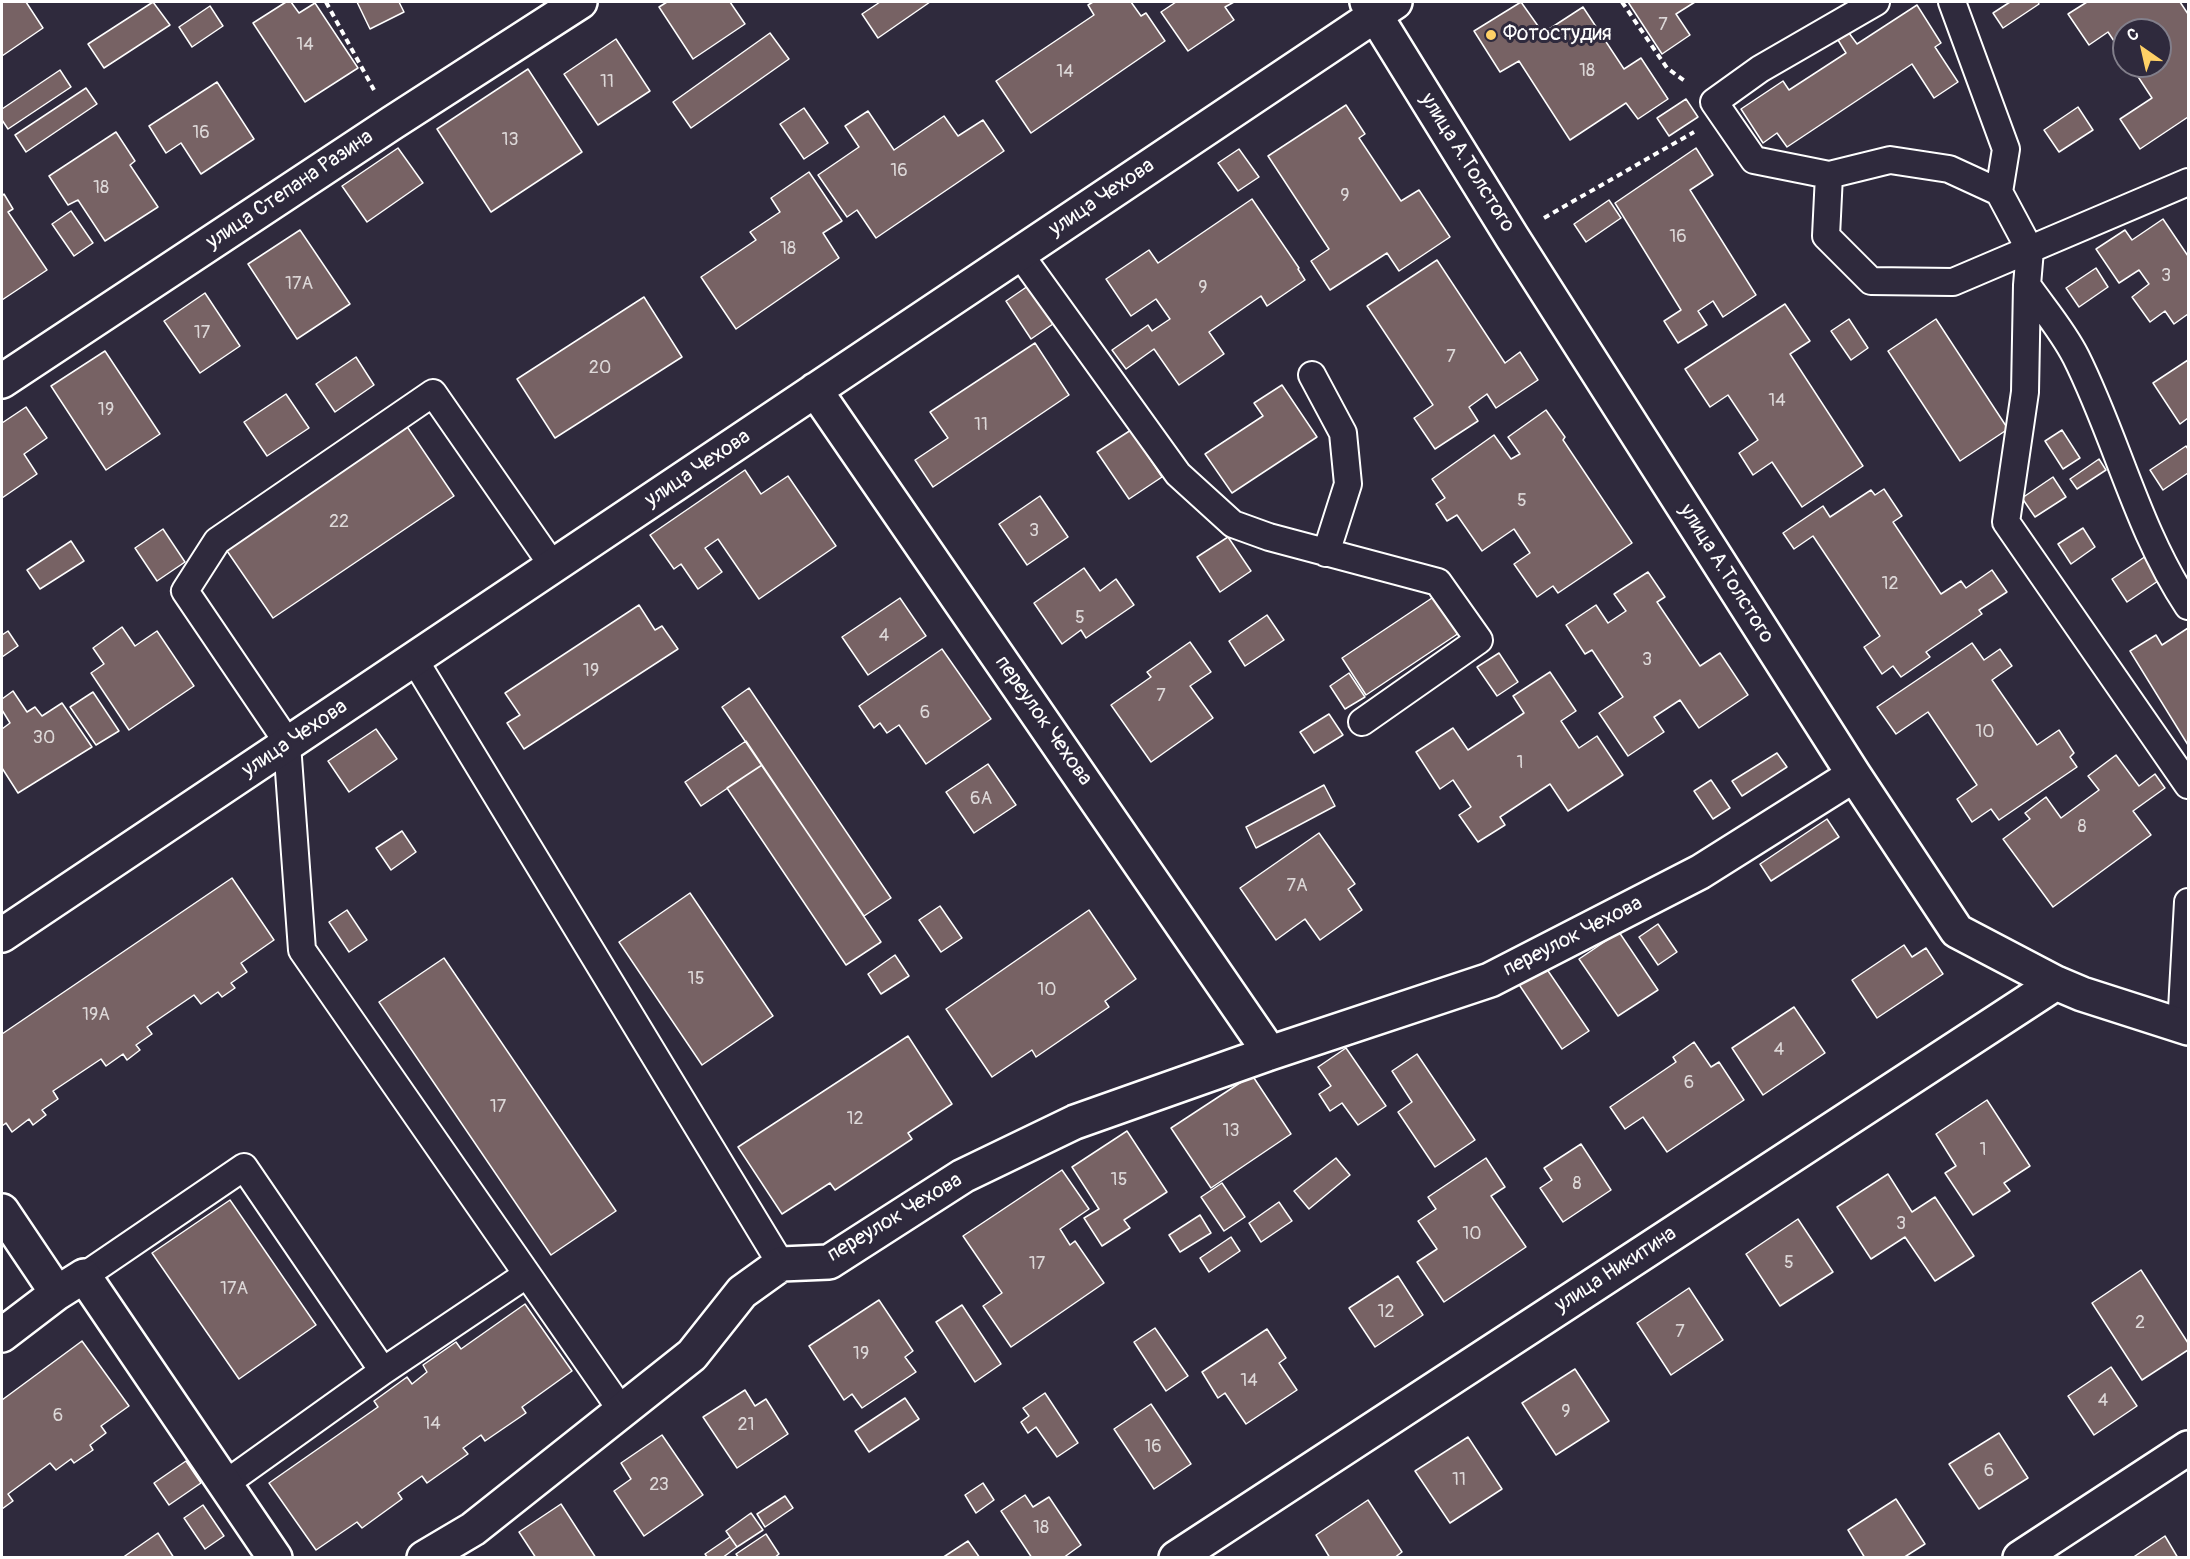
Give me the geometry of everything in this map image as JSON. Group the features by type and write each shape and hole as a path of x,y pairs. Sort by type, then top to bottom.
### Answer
{"street":[{"name":"улица Степана Разина","path":"2,381 392,123 580,2"},
{"name":"улица А.Толстого","path":"1379,6 1512,237 1854,775 1957,931 2056,983 2082,994 2185,1028"},
{"name":"улица Чехова","path":"2,935 1019,253 1379,6"},
{"name":"переулок Чехова","path":"815,390 1270,1053"},
{"name":"переулок Чехова","path":"781,1264 830,1262 963,1176 1065,1127 1270,1053 1490,980 1700,872 1854,775"},
{"name":"улица Никитина","path":"1176,1557 2056,983"},
{"path":"2,1211 70,1285 225,1484 275,1557"},
{"path":"424,1557 473,1529 693,1355 742,1292 781,1264"},
{"path":"2,1335 70,1285"},
{"path":"2020,1557 2188,1448"}],"lane":[{"path":"1876,2 1760,69 1718,109 1754,160 1829,175 1890,160 1949,169 1999,192 2030,250 2025,392 2006,522 2188,785"},
{"path":"1952,2 2006,149 1999,192"},
{"path":"1829,175 1826,236 1871,281 1953,282 2188,182"},
{"path":"1019,253 1178,474 1233,524 1269,537 1438,582 1479,640 1362,722"},
{"path":"2027,285 2075,355 2103,419 2151,542 2188,606"},
{"path":"1312,375 1343,433 1348,484 1326,553"},
{"path":"554,566 433,393 217,541 185,591 288,743 302,950 622,1411"},
{"path":"414,659 781,1264"},
{"path":"2185,1028 2188,902"},
{"path":"70,1285 244,1167 383,1371"},
{"path":"225,1484 383,1371 526,1275"}],"path":[{"path":"326,2 392,123"},
{"path":"1512,237 1718,109 1666,68 1622,2"}],"building":[{"path":"2,2 26,2 43,28 2,56"},
{"path":"153,2 170,25 104,68 88,44"},
{"path":"286,2 291,2 299,13 315,3 358,68 305,102 253,23"},
{"path":"357,2 399,2 404,12 370,29"},
{"path":"667,2 730,2 745,24 693,59 659,7"},
{"path":"880,2 930,2 878,38 862,14"},
{"path":"1093,2 1131,2 1141,16 1146,13 1165,41 1031,133 996,81 1094,15 1088,5"},
{"path":"1176,2 1234,2 1225,7 1234,20 1188,51 1161,12"},
{"path":"1521,2 1543,33 1583,7 1624,69 1641,58 1668,99 1638,119 1626,103 1570,140 1519,61 1500,72 1474,31"},
{"path":"1628,2 1695,2 1676,14 1690,35 1662,54"},
{"path":"2010,2 2038,2 2039,4 2003,28 1993,13"},
{"path":"2087,2 2180,2 2188,14 2188,117 2140,149 2120,119 2152,98 2139,78 2172,78 2172,18 2112,18 2112,38 2108,32 2089,45 2068,14"},
{"path":"1917,5 1941,43 1935,47 1958,82 1934,98 1912,64 1787,147 1777,133 1763,143 1741,109 1783,81 1789,90 1846,53 1838,40 1849,33 1857,44"},
{"path":"210,6 223,26 192,47 179,27"},
{"path":"770,33 789,59 691,128 673,102"},
{"path":"616,39 650,91 598,125 564,74"},
{"path":"528,69 582,152 491,212 437,129"},
{"path":"60,70 71,87 8,129 2,120 2,109"},
{"path":"217,82 254,139 201,174 181,143 166,153 149,126"},
{"path":"86,88 97,104 26,152 15,135"},
{"path":"1686,99 1698,117 1669,136 1657,118"},
{"path":"1346,105 1365,134 1359,138 1401,201 1419,190 1450,237 1399,271 1387,253 1330,290 1311,261 1329,249 1268,156"},
{"path":"2078,107 2093,130 2059,152 2044,130"},
{"path":"804,108 828,143 804,159 780,124"},
{"path":"868,111 894,150 944,116 958,136 983,120 1004,151 876,238 857,210 847,217 818,175 859,147 845,126"},
{"path":"116,132 135,161 130,165 158,207 105,241 78,200 68,205 49,176"},
{"path":"398,148 423,183 367,222 342,186"},
{"path":"1696,148 1713,175 1690,190 1756,295 1723,317 1713,301 1698,311 1707,325 1678,343 1664,321 1681,310 1615,203"},
{"path":"1239,149 1259,177 1238,191 1218,163"},
{"path":"809,172 842,221 823,233 839,258 736,329 701,277 756,240 750,232 780,212 771,198"},
{"path":"4,194 13,209 8,212 47,270 2,300 2,196"},
{"path":"1252,199 1305,280 1267,306 1261,296 1209,332 1224,354 1179,385 1154,349 1126,369 1112,350 1148,325 1152,331 1170,319 1156,299 1131,316 1106,279 1149,250 1158,263"},
{"path":"1609,200 1621,218 1586,242 1574,224"},
{"path":"71,211 93,243 74,256 52,224"},
{"path":"2163,219 2188,256 2188,314 2174,324 2165,311 2150,322 2132,297 2149,284 2139,270 2119,283 2096,249 2125,230 2132,240"},
{"path":"300,230 350,304 297,339 248,264"},
{"path":"1437,260 1505,363 1520,352 1538,380 1496,408 1487,394 1469,407 1478,421 1435,449 1414,418 1433,405 1367,306"},
{"path":"2096,268 2108,287 2079,307 2066,288"},
{"path":"1028,286 1053,324 1031,339 1006,301"},
{"path":"205,293 240,346 200,373 164,321"},
{"path":"644,297 682,357 555,438 517,379"},
{"path":"1785,304 1810,341 1790,354 1863,466 1802,507 1772,462 1753,475 1739,453 1758,440 1728,395 1710,407 1685,369"},
{"path":"1849,319 1868,348 1851,360 1831,331"},
{"path":"1936,319 2008,429 1960,461 1888,351"},
{"path":"1035,343 1069,395 933,487 915,460 948,438 930,412"},
{"path":"105,351 160,434 106,470 51,386"},
{"path":"356,357 374,385 335,412 316,384"},
{"path":"2188,360 2188,418 2180,424 2153,383"},
{"path":"1282,385 1317,437 1232,493 1205,454 1263,416 1254,403"},
{"path":"286,394 309,428 267,456 244,422"},
{"path":"26,407 47,438 24,454 37,474 2,498 2,423"},
{"path":"1546,410 1565,437 1563,440 1632,543 1558,593 1553,586 1537,597 1514,564 1530,553 1514,529 1482,551 1457,515 1447,521 1436,504 1445,498 1432,479 1494,435 1511,459 1520,454 1508,437"},
{"path":"406,425 454,496 273,618 225,548"},
{"path":"1131,430 1162,477 1129,499 1097,452"},
{"path":"2062,430 2080,458 2063,469 2045,441"},
{"path":"2186,446 2188,473 2163,490 2150,470"},
{"path":"2099,459 2106,470 2077,489 2070,479"},
{"path":"745,470 761,494 788,476 836,546 759,599 718,539 705,548 722,572 698,589 681,564 674,569 650,535"},
{"path":"2053,477 2066,497 2035,517 2022,498"},
{"path":"1884,489 1902,516 1893,522 1941,594 1961,581 1966,588 1992,570 2007,592 1979,610 1982,614 1926,652 1930,657 1901,677 1893,666 1882,674 1864,647 1880,636 1813,536 1794,549 1783,533 1823,506 1830,517 1871,490 1875,495"},
{"path":"1040,496 1068,537 1027,565 999,524"},
{"path":"2083,528 2095,547 2071,564 2058,544"},
{"path":"163,529 185,562 157,581 135,548"},
{"path":"1228,537 1251,571 1220,592 1197,557"},
{"path":"71,541 84,561 40,589 27,570"},
{"path":"2146,556 2161,579 2127,602 2112,579"},
{"path":"1084,568 1100,591 1116,579 1134,605 1086,638 1081,630 1062,644 1034,603"},
{"path":"1648,572 1665,597 1657,602 1700,666 1720,653 1748,695 1699,728 1680,700 1654,717 1664,732 1628,756 1599,713 1623,697 1592,650 1585,654 1566,625 1596,605 1608,623 1626,611 1614,594"},
{"path":"1438,594 1462,631 1366,695 1342,658"},
{"path":"900,598 926,636 868,675 842,637"},
{"path":"639,605 655,630 662,626 678,649 524,749 507,723 520,715 505,693"},
{"path":"1267,615 1284,640 1245,666 1229,641"},
{"path":"122,627 135,646 157,631 194,686 129,730 91,673 104,664 93,648"},
{"path":"2188,628 2188,745 2130,651 2156,635 2162,645"},
{"path":"8,631 18,646 2,657 2,635"},
{"path":"1190,642 1211,672 1190,686 1213,718 1151,762 1111,705 1151,677 1147,672"},
{"path":"1972,643 1984,660 2000,649 2012,666 1992,680 2037,745 2059,730 2074,753 2070,757 2077,767 1999,820 1991,809 1972,822 1957,799 1977,785 1928,712 1896,734 1877,707"},
{"path":"942,649 991,719 926,764 899,725 887,733 880,723 874,728 859,706"},
{"path":"1499,653 1518,682 1497,696 1477,667"},
{"path":"1550,672 1576,711 1561,721 1579,748 1597,736 1623,775 1568,811 1550,784 1500,817 1505,825 1478,842 1459,815 1471,807 1453,780 1440,789 1416,752 1453,728 1468,750 1524,713 1513,696"},
{"path":"1349,673 1365,697 1345,709 1330,686"},
{"path":"749,688 891,898 864,916 722,707"},
{"path":"13,691 27,712 35,707 42,716 62,703 92,747 18,793 2,768 2,729 10,723 2,710 2,699"},
{"path":"93,692 119,731 96,745 70,707"},
{"path":"1329,714 1343,735 1314,753 1300,732"},
{"path":"376,729 397,759 349,792 328,761"},
{"path":"746,741 762,765 701,806 685,782"},
{"path":"1777,753 1787,767 1742,796 1732,781"},
{"path":"2116,755 2139,786 2155,774 2165,788 2133,811 2151,835 2053,907 2003,839 2030,819 2025,813 2046,797 2061,818 2099,790 2088,776"},
{"path":"988,764 1016,805 974,833 946,792"},
{"path":"762,765 881,942 846,965 727,788"},
{"path":"1711,780 1730,808 1713,819 1694,791"},
{"path":"1324,785 1335,806 1256,848 1246,827"},
{"path":"1827,819 1839,837 1771,881 1760,864"},
{"path":"402,831 416,852 391,870 376,848"},
{"path":"1319,833 1355,884 1348,889 1362,910 1320,940 1305,919 1276,940 1240,888"},
{"path":"232,878 274,940 241,963 247,972 231,983 235,988 222,997 218,992 201,1004 194,995 147,1027 152,1034 136,1045 140,1050 127,1060 123,1054 106,1066 101,1059 53,1091 58,1099 42,1110 46,1115 33,1125 29,1119 12,1132 6,1123 2,1126 2,1034"},
{"path":"690,893 773,1016 702,1065 619,942"},
{"path":"940,906 962,938 941,952 919,920"},
{"path":"347,910 367,940 349,952 329,922"},
{"path":"1089,910 1136,979 1105,1001 1109,1007 1036,1057 1032,1050 992,1077 946,1009"},
{"path":"1658,924 1677,952 1658,965 1639,937"},
{"path":"1619,932 1658,990 1618,1016 1579,959"},
{"path":"1904,945 1912,957 1926,948 1943,974 1877,1018 1852,980"},
{"path":"895,955 909,976 881,994 868,974"},
{"path":"444,958 616,1211 551,1255 379,1002"},
{"path":"1542,962 1589,1031 1562,1049 1516,980"},
{"path":"1794,1007 1825,1053 1763,1095 1732,1048"},
{"path":"908,1036 952,1104 908,1133 912,1139 835,1190 830,1183 782,1214 738,1147"},
{"path":"1694,1042 1711,1067 1719,1062 1744,1100 1667,1152 1643,1117 1625,1129 1610,1107 1676,1062 1673,1057"},
{"path":"1346,1048 1386,1106 1358,1125 1342,1103 1330,1111 1319,1094 1331,1086 1318,1067"},
{"path":"1417,1054 1475,1140 1435,1167 1398,1112 1412,1102 1392,1071"},
{"path":"1252,1075 1291,1134 1211,1188 1171,1128"},
{"path":"1987,1100 2030,1166 2004,1183 2010,1191 1973,1215 1945,1173 1956,1166 1936,1134"},
{"path":"1127,1131 1167,1192 1124,1220 1130,1228 1102,1246 1084,1218 1099,1209 1072,1167"},
{"path":"1581,1144 1611,1190 1563,1222 1540,1188 1552,1180 1544,1168"},
{"path":"1336,1158 1350,1175 1309,1209 1294,1191"},
{"path":"1486,1158 1505,1187 1491,1196 1526,1247 1444,1302 1417,1262 1437,1249 1418,1221 1436,1209 1428,1197"},
{"path":"1062,1170 1089,1209 1060,1229 1070,1245 1075,1241 1104,1283 1011,1347 983,1306 1002,1293 963,1236"},
{"path":"1888,1174 1912,1212 1935,1197 1974,1256 1935,1281 1905,1237 1871,1259 1837,1207"},
{"path":"1222,1183 1245,1217 1224,1231 1201,1197"},
{"path":"230,1200 316,1325 239,1379 152,1253"},
{"path":"1279,1202 1292,1221 1261,1242 1249,1223"},
{"path":"1200,1215 1211,1233 1180,1252 1169,1235"},
{"path":"1798,1219 1833,1272 1780,1306 1746,1254"},
{"path":"1231,1237 1240,1251 1209,1272 1200,1258"},
{"path":"2141,1270 2188,1343 2188,1350 2142,1380 2092,1303"},
{"path":"1398,1276 1423,1315 1375,1347 1349,1308"},
{"path":"1689,1288 1723,1340 1671,1375 1637,1323"},
{"path":"879,1300 913,1351 905,1357 916,1372 862,1408 852,1394 844,1400 809,1346"},
{"path":"525,1304 572,1371 522,1407 526,1413 485,1441 481,1435 463,1448 468,1454 427,1483 422,1476 398,1493 402,1499 362,1528 357,1522 316,1550 269,1483 378,1407 374,1401 407,1377 412,1384 427,1372 423,1365 456,1342 461,1349"},
{"path":"962,1305 1001,1364 975,1382 936,1322"},
{"path":"1155,1328 1188,1376 1166,1391 1134,1342"},
{"path":"1267,1329 1286,1358 1279,1363 1297,1390 1246,1424 1225,1393 1218,1398 1202,1372"},
{"path":"82,1341 129,1406 101,1426 106,1433 90,1445 93,1450 74,1463 71,1459 56,1470 50,1463 8,1494 13,1501 2,1509 2,1400"},
{"path":"2111,1367 2137,1406 2094,1435 2068,1396"},
{"path":"1575,1369 1609,1421 1556,1455 1522,1403"},
{"path":"745,1390 755,1406 766,1399 788,1434 737,1468 703,1417"},
{"path":"1045,1393 1078,1443 1057,1457 1036,1427 1028,1433 1021,1422 1029,1416 1023,1408"},
{"path":"905,1398 919,1419 869,1452 855,1431"},
{"path":"1151,1404 1191,1464 1154,1489 1114,1429"},
{"path":"1999,1433 2028,1478 1979,1509 1949,1464"},
{"path":"662,1435 703,1495 644,1536 614,1491 631,1479 621,1463"},
{"path":"1468,1437 1502,1489 1450,1523 1415,1471"},
{"path":"186,1461 201,1483 169,1505 154,1483"},
{"path":"983,1483 994,1500 976,1513 965,1495"},
{"path":"1025,1495 1033,1507 1049,1497 1081,1545 1063,1558 1032,1558 1001,1511"},
{"path":"785,1496 793,1508 765,1527 757,1514"},
{"path":"1896,1499 1925,1544 1903,1558 1865,1558 1848,1530"},
{"path":"1368,1500 1402,1552 1394,1558 1330,1558 1316,1535"},
{"path":"561,1504 596,1558 536,1558 519,1532"},
{"path":"203,1505 224,1536 205,1549 184,1518"},
{"path":"751,1513 763,1530 737,1547 726,1531"},
{"path":"158,1533 174,1558 122,1558"},
{"path":"766,1534 779,1554 774,1558 739,1558 736,1554"},
{"path":"2165,1536 2178,1558 2132,1558"},
{"path":"730,1537 737,1547 722,1558 708,1558 705,1554"},
{"path":"968,1541 980,1558 942,1558"}],"place":[{"name":"Фотостудия","path":"1491,35"}]}
